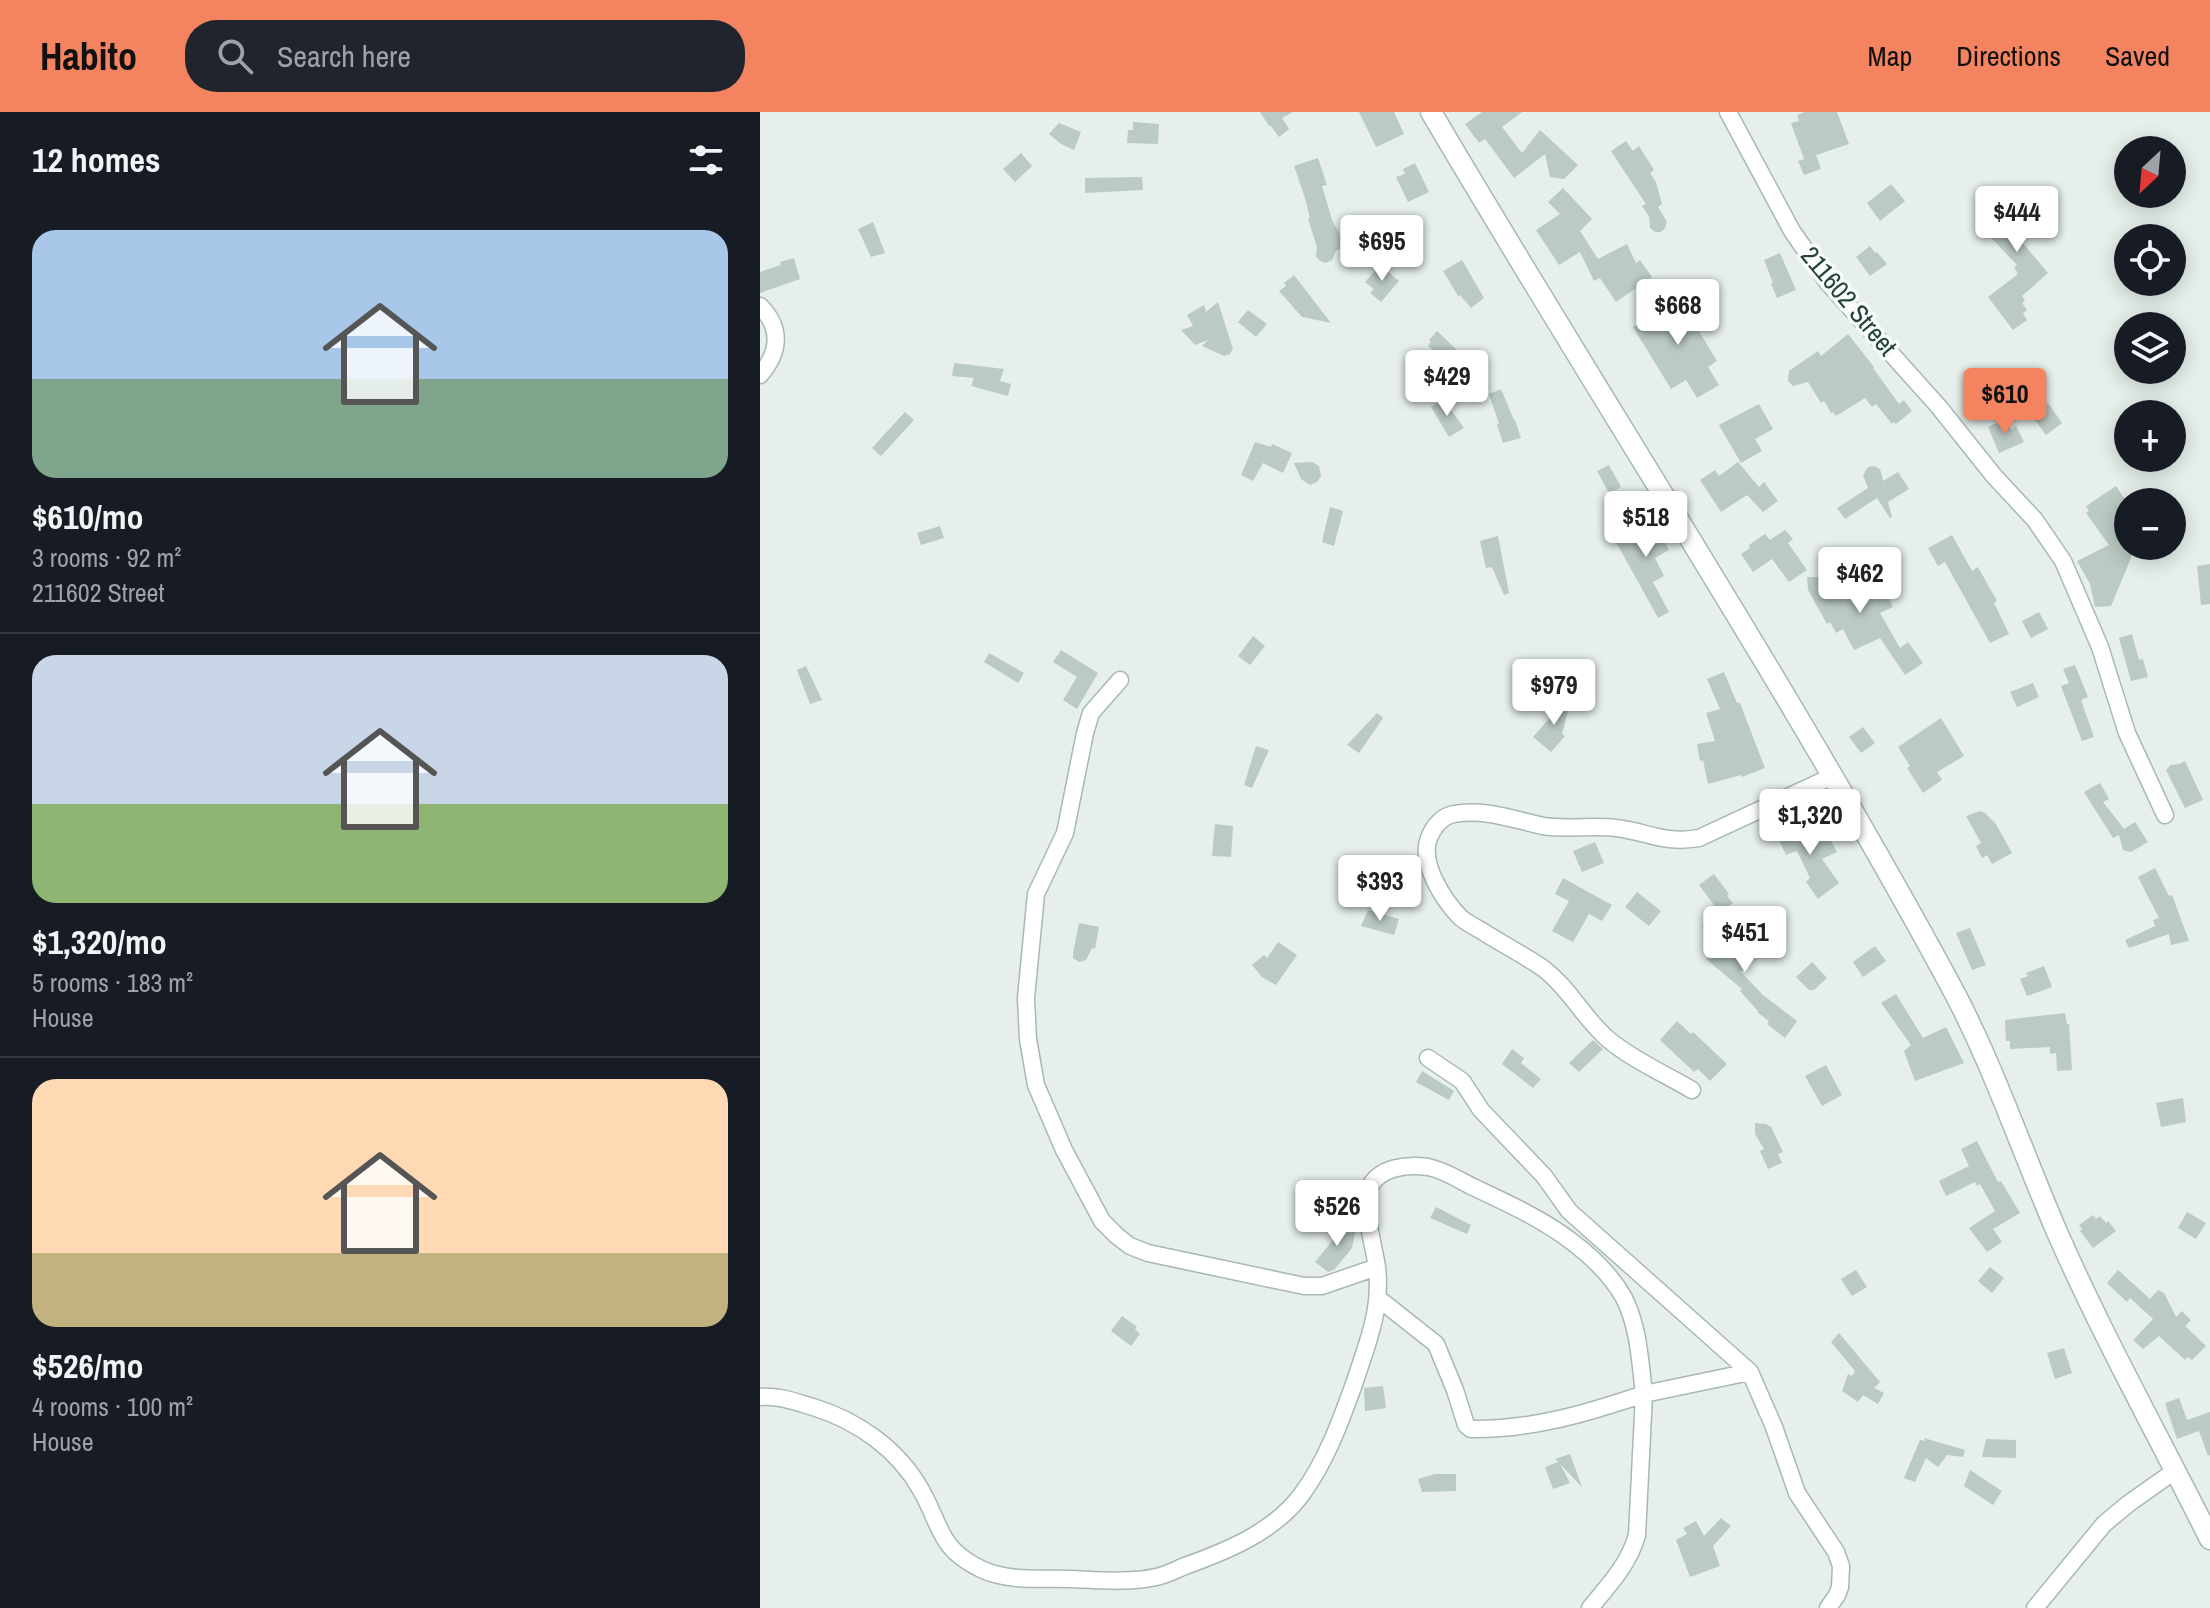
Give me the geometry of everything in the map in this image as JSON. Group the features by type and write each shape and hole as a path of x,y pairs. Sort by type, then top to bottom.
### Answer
{"street":[{"path":"1431,112 1833,776 1948,980 1976,1036 2079,1279 2210,1539"},
{"name":"211602 Street","path":"1728,112 1792,231 1828,283 1931,397 1994,476 2035,520 2063,561 2100,647 2127,733 2165,815"},
{"path":"760,306 771,317 776,342 760,375"},
{"path":"1120,680 1091,713 1065,833 1036,894 1026,998 1028,1039 1036,1085 1064,1150 1102,1221 1130,1246 1148,1253 1304,1286 1322,1286 1377,1267"},
{"path":"1692,1090 1609,1041 1563,986 1542,968 1462,919 1429,870 1426,850 1429,838 1442,818 1477,812 1548,827 1612,827 1682,841 1699,838 1833,776"},
{"path":"1428,1058 1462,1081 1481,1110 1544,1176 1569,1211 1750,1372 1779,1439 1797,1493 1836,1552 1841,1566 1840,1587 1828,1608"},
{"path":"760,1397 789,1399 832,1413 871,1434 898,1456 921,1490 943,1540 962,1558 980,1569 1011,1577 1156,1577 1228,1550 1274,1522 1301,1496 1332,1443 1376,1317 1379,1299 1377,1267 1366,1198 1370,1185 1390,1169 1429,1167 1518,1207 1578,1246 1604,1271 1623,1297 1637,1332 1644,1394 1637,1535 1632,1552 1590,1608"},
{"path":"1379,1299 1436,1344 1466,1425 1471,1429 1536,1424 1585,1414 1644,1394 1750,1372"},
{"path":"2035,1608 2104,1524 2176,1470"}],"building":[{"path":"1260,112 1293,112 1282,118 1289,129 1279,137"},
{"path":"1359,112 1394,112 1404,134 1376,147"},
{"path":"1482,112 1522,112 1502,127 1522,153 1540,130 1578,165 1564,179 1550,177 1545,154 1514,178 1485,139 1479,143 1465,124"},
{"path":"1837,112 1849,144 1816,155 1821,169 1804,175 1798,161 1804,159 1791,123 1799,121 1797,115"},
{"path":"1133,122 1159,124 1158,144 1127,143 1128,130 1133,130"},
{"path":"1059,123 1081,132 1074,150 1049,134"},
{"path":"1626,141 1633,151 1639,146 1654,170 1650,173 1662,204 1658,207 1667,222 1661,232 1650,228 1649,216 1642,206 1646,204 1611,151"},
{"path":"1021,153 1032,166 1015,182 1003,169"},
{"path":"1318,158 1327,185 1322,186 1332,220 1346,246 1336,251 1332,260 1326,263 1316,256 1310,218 1294,166"},
{"path":"1415,163 1429,192 1408,202 1396,177 1405,174 1403,169"},
{"path":"1142,177 1143,190 1085,193 1085,178"},
{"path":"1891,184 1905,201 1880,221 1867,203"},
{"path":"1563,188 1592,219 1580,231 1598,259 1627,244 1636,263 1640,260 1652,277 1616,302 1600,278 1594,281 1580,252 1559,265 1536,230 1560,214 1548,202"},
{"path":"2043,190 2055,203 2016,235 2048,273 2022,296 2027,310 2023,313 2027,320 2013,330 1988,297 2018,274 2014,268 2017,265 1980,226 1994,212 1999,217 2030,191 2038,194"},
{"path":"873,222 885,253 871,257 858,229"},
{"path":"1870,246 1887,264 1870,276 1856,257"},
{"path":"1780,253 1796,290 1777,298 1764,260"},
{"path":"794,258 800,279 760,293 760,272"},
{"path":"1462,260 1484,298 1471,308 1458,296 1443,271"},
{"path":"1380,265 1399,281 1381,302 1370,293 1374,289 1365,282"},
{"path":"1294,275 1331,323 1302,317 1279,291"},
{"path":"1678,291 1717,361 1708,367 1719,385 1697,398 1686,380 1671,389 1633,327 1659,312 1655,305"},
{"path":"1218,302 1233,349 1224,356 1202,346 1208,340 1195,345 1181,330 1193,326 1187,315 1204,305 1206,312"},
{"path":"1248,310 1267,324 1256,337 1238,322"},
{"path":"1437,331 1457,350 1446,362 1428,346"},
{"path":"1848,334 1899,404 1904,400 1912,411 1896,424 1892,424 1876,404 1872,407 1865,398 1836,416 1824,401 1821,403 1808,382 1793,386 1788,381 1789,371 1818,351 1821,356"},
{"path":"954,363 1004,369 1000,381 1011,384 1008,396 971,386 974,378 952,376"},
{"path":"1501,389 1521,438 1503,443 1489,394"},
{"path":"1443,399 1464,428 1449,437 1431,407"},
{"path":"2048,403 2062,423 2046,435 2031,415"},
{"path":"1759,404 1773,429 1755,439 1762,451 1741,463 1719,425"},
{"path":"905,412 914,420 881,456 872,448"},
{"path":"2006,419 2011,430 2016,426 2024,442 1999,453 1988,427"},
{"path":"1255,442 1271,447 1272,444 1292,453 1283,473 1263,463 1253,481 1241,475"},
{"path":"1312,462 1319,466 1321,476 1310,485 1301,479 1294,463"},
{"path":"1738,462 1759,487 1764,482 1778,501 1763,512 1747,495 1721,512 1700,480 1715,470 1719,476"},
{"path":"1609,465 1621,487 1609,493 1597,471"},
{"path":"1868,467 1880,469 1883,481 1898,472 1909,489 1888,502 1890,518 1877,498 1845,519 1837,508 1868,488 1863,475"},
{"path":"2116,486 2117,488 2114,488 2114,560 2130,560 2111,606 2095,607 2090,584 2077,561 2109,545 2086,513 2089,511 2086,506"},
{"path":"1330,507 1343,511 1334,546 1322,542"},
{"path":"1648,509 1669,550 1655,558 1664,576 1653,582 1669,612 1658,618 1616,542 1642,528 1636,514"},
{"path":"940,526 944,538 921,545 917,533"},
{"path":"1785,530 1793,539 1788,543 1807,570 1789,582 1772,559 1753,572 1741,554 1765,534 1770,540"},
{"path":"1952,535 1972,571 1978,567 1997,601 1994,603 2009,634 1990,643 1945,562 1938,566 1928,548"},
{"path":"1498,536 1509,593 1504,595 1492,567 1486,568 1480,541"},
{"path":"2210,564 2210,604 2201,605 2197,566"},
{"path":"1843,572 1853,591 1878,579 1893,607 1880,613 1900,648 1908,642 1923,663 1905,675 1880,638 1854,650 1843,629 1836,633 1830,622 1827,624 1808,590 1807,577 1829,580 1836,573"},
{"path":"2039,612 2048,629 2031,638 2022,621"},
{"path":"2132,634 2139,660 2143,659 2148,677 2131,681 2119,638"},
{"path":"1253,636 1265,646 1250,665 1238,656"},
{"path":"1061,650 1098,673 1077,709 1063,700 1077,677 1053,662"},
{"path":"989,653 1024,673 1018,683 984,662"},
{"path":"2075,665 2088,697 2081,700 2094,737 2082,741 2061,686 2069,683 2063,669"},
{"path":"806,666 822,700 810,704 797,670"},
{"path":"1563,666 1572,691 1554,697 1546,671"},
{"path":"1724,672 1737,703 1740,703 1765,768 1742,777 1708,784 1697,744 1715,741 1706,713 1720,709 1707,679"},
{"path":"2033,683 2039,697 2017,707 2010,692"},
{"path":"1573,692 1562,734 1565,736 1551,752 1533,737"},
{"path":"1377,713 1383,718 1359,753 1347,745"},
{"path":"1941,718 1964,756 1937,772 1942,780 1923,793 1898,747"},
{"path":"1863,727 1875,743 1861,753 1849,737"},
{"path":"1256,746 1269,750 1252,788 1244,785"},
{"path":"2185,761 2203,800 2185,808 2166,770"},
{"path":"2100,783 2109,799 2103,802 2124,829 2135,822 2148,842 2131,852 2123,850 2119,835 2113,838 2084,792"},
{"path":"1980,811 1996,824 2012,853 1992,864 1987,855 1982,858 1976,846 1981,843 1966,816"},
{"path":"1791,821 1796,831 1801,829 1808,845 1828,835 1837,852 1822,859 1839,883 1818,899 1806,882 1810,878 1798,853 1786,855 1775,829"},
{"path":"1215,824 1233,826 1231,857 1212,856"},
{"path":"1595,842 1604,863 1582,872 1573,851"},
{"path":"2155,868 2169,896 2172,895 2189,941 2171,945 2169,934 2129,948 2125,940 2155,926 2153,920 2159,918 2138,877"},
{"path":"1714,874 1733,903 1720,913 1699,885"},
{"path":"1563,878 1612,905 1602,921 1589,914 1573,942 1552,931 1569,901 1555,894"},
{"path":"1637,892 1661,911 1649,926 1625,907"},
{"path":"1368,910 1399,919 1394,935 1361,926"},
{"path":"1711,915 1760,954 1741,972 1763,995 1797,1021 1785,1038 1767,1024 1769,1021 1757,1012 1740,991 1742,989 1706,959 1718,949 1714,946 1719,940 1702,926"},
{"path":"1079,923 1099,927 1095,949 1092,948 1086,960 1079,962 1073,958 1073,953"},
{"path":"1970,928 1986,965 1972,970 1956,933"},
{"path":"1278,942 1297,955 1276,985 1262,977 1252,965 1264,955 1267,958"},
{"path":"1875,946 1886,961 1863,977 1853,962"},
{"path":"1812,962 1827,978 1814,990 1809,990 1796,977"},
{"path":"2044,966 2052,987 2027,996 2020,979 2028,976 2026,973"},
{"path":"1896,994 1923,1038 1946,1027 1964,1063 1915,1081 1904,1051 1911,1045 1881,1003"},
{"path":"2065,1013 2069,1024 2072,1070 2057,1071 2056,1053 2050,1054 2050,1047 2010,1049 2010,1041 2006,1041 2005,1020"},
{"path":"1677,1021 1727,1064 1710,1081 1698,1069 1694,1072 1660,1040"},
{"path":"1593,1040 1603,1049 1579,1072 1569,1063"},
{"path":"1512,1049 1524,1058 1521,1063 1541,1079 1533,1088 1502,1064"},
{"path":"1826,1065 1842,1095 1822,1106 1805,1076"},
{"path":"1422,1071 1454,1091 1449,1100 1416,1082"},
{"path":"2183,1098 2186,1122 2161,1127 2156,1103"},
{"path":"1755,1123 1771,1127 1783,1152 1778,1154 1782,1163 1768,1169 1760,1151 1764,1149 1755,1134"},
{"path":"1977,1141 1998,1182 2001,1181 2020,1213 1993,1229 2002,1242 1987,1252 1969,1228 1995,1211 1980,1184 1977,1186 1975,1182 1946,1196 1939,1181 1969,1166 1961,1149"},
{"path":"1436,1207 1471,1225 1467,1234 1430,1218"},
{"path":"2187,1212 2206,1223 2196,1239 2178,1228"},
{"path":"2093,1215 2096,1219 2100,1216 2106,1223 2108,1221 2116,1231 2093,1248 2079,1225"},
{"path":"1336,1223 1356,1228 1352,1248 1334,1270 1328,1272 1315,1262 1333,1240"},
{"path":"1990,1267 2004,1278 1992,1293 1978,1281"},
{"path":"1856,1270 1867,1287 1852,1296 1841,1279"},
{"path":"2118,1270 2150,1299 2158,1290 2164,1293 2176,1317 2182,1311 2191,1320 2185,1326 2206,1346 2192,1360 2188,1357 2185,1360 2159,1336 2143,1349 2133,1340 2153,1319 2130,1298 2127,1302 2107,1283"},
{"path":"1122,1316 1137,1327 1135,1329 1140,1334 1131,1346 1111,1331"},
{"path":"1839,1333 1880,1382 1874,1388 1884,1393 1878,1404 1863,1395 1858,1402 1842,1391 1848,1374 1852,1376 1855,1371 1831,1342"},
{"path":"2064,1348 2072,1373 2055,1379 2047,1353"},
{"path":"1383,1386 1386,1408 1365,1411 1364,1388"},
{"path":"2179,1398 2187,1420 2210,1412 2210,1455 2199,1431 2177,1439 2165,1403"},
{"path":"1924,1438 1965,1450 1963,1457 1947,1455 1938,1467 1926,1458 1915,1482 1904,1478 1920,1440 1925,1441"},
{"path":"1986,1439 2016,1440 2016,1458 1982,1457"},
{"path":"1570,1454 1582,1487 1560,1464 1570,1483 1553,1489 1545,1467 1558,1462 1555,1459"},
{"path":"1970,1470 2002,1491 1993,1505 1964,1486"},
{"path":"1435,1474 1456,1474 1456,1491 1422,1492 1418,1479"},
{"path":"1721,1518 1731,1526 1713,1546 1720,1566 1690,1577 1676,1540 1687,1534 1683,1528 1696,1521 1704,1536"}]}
